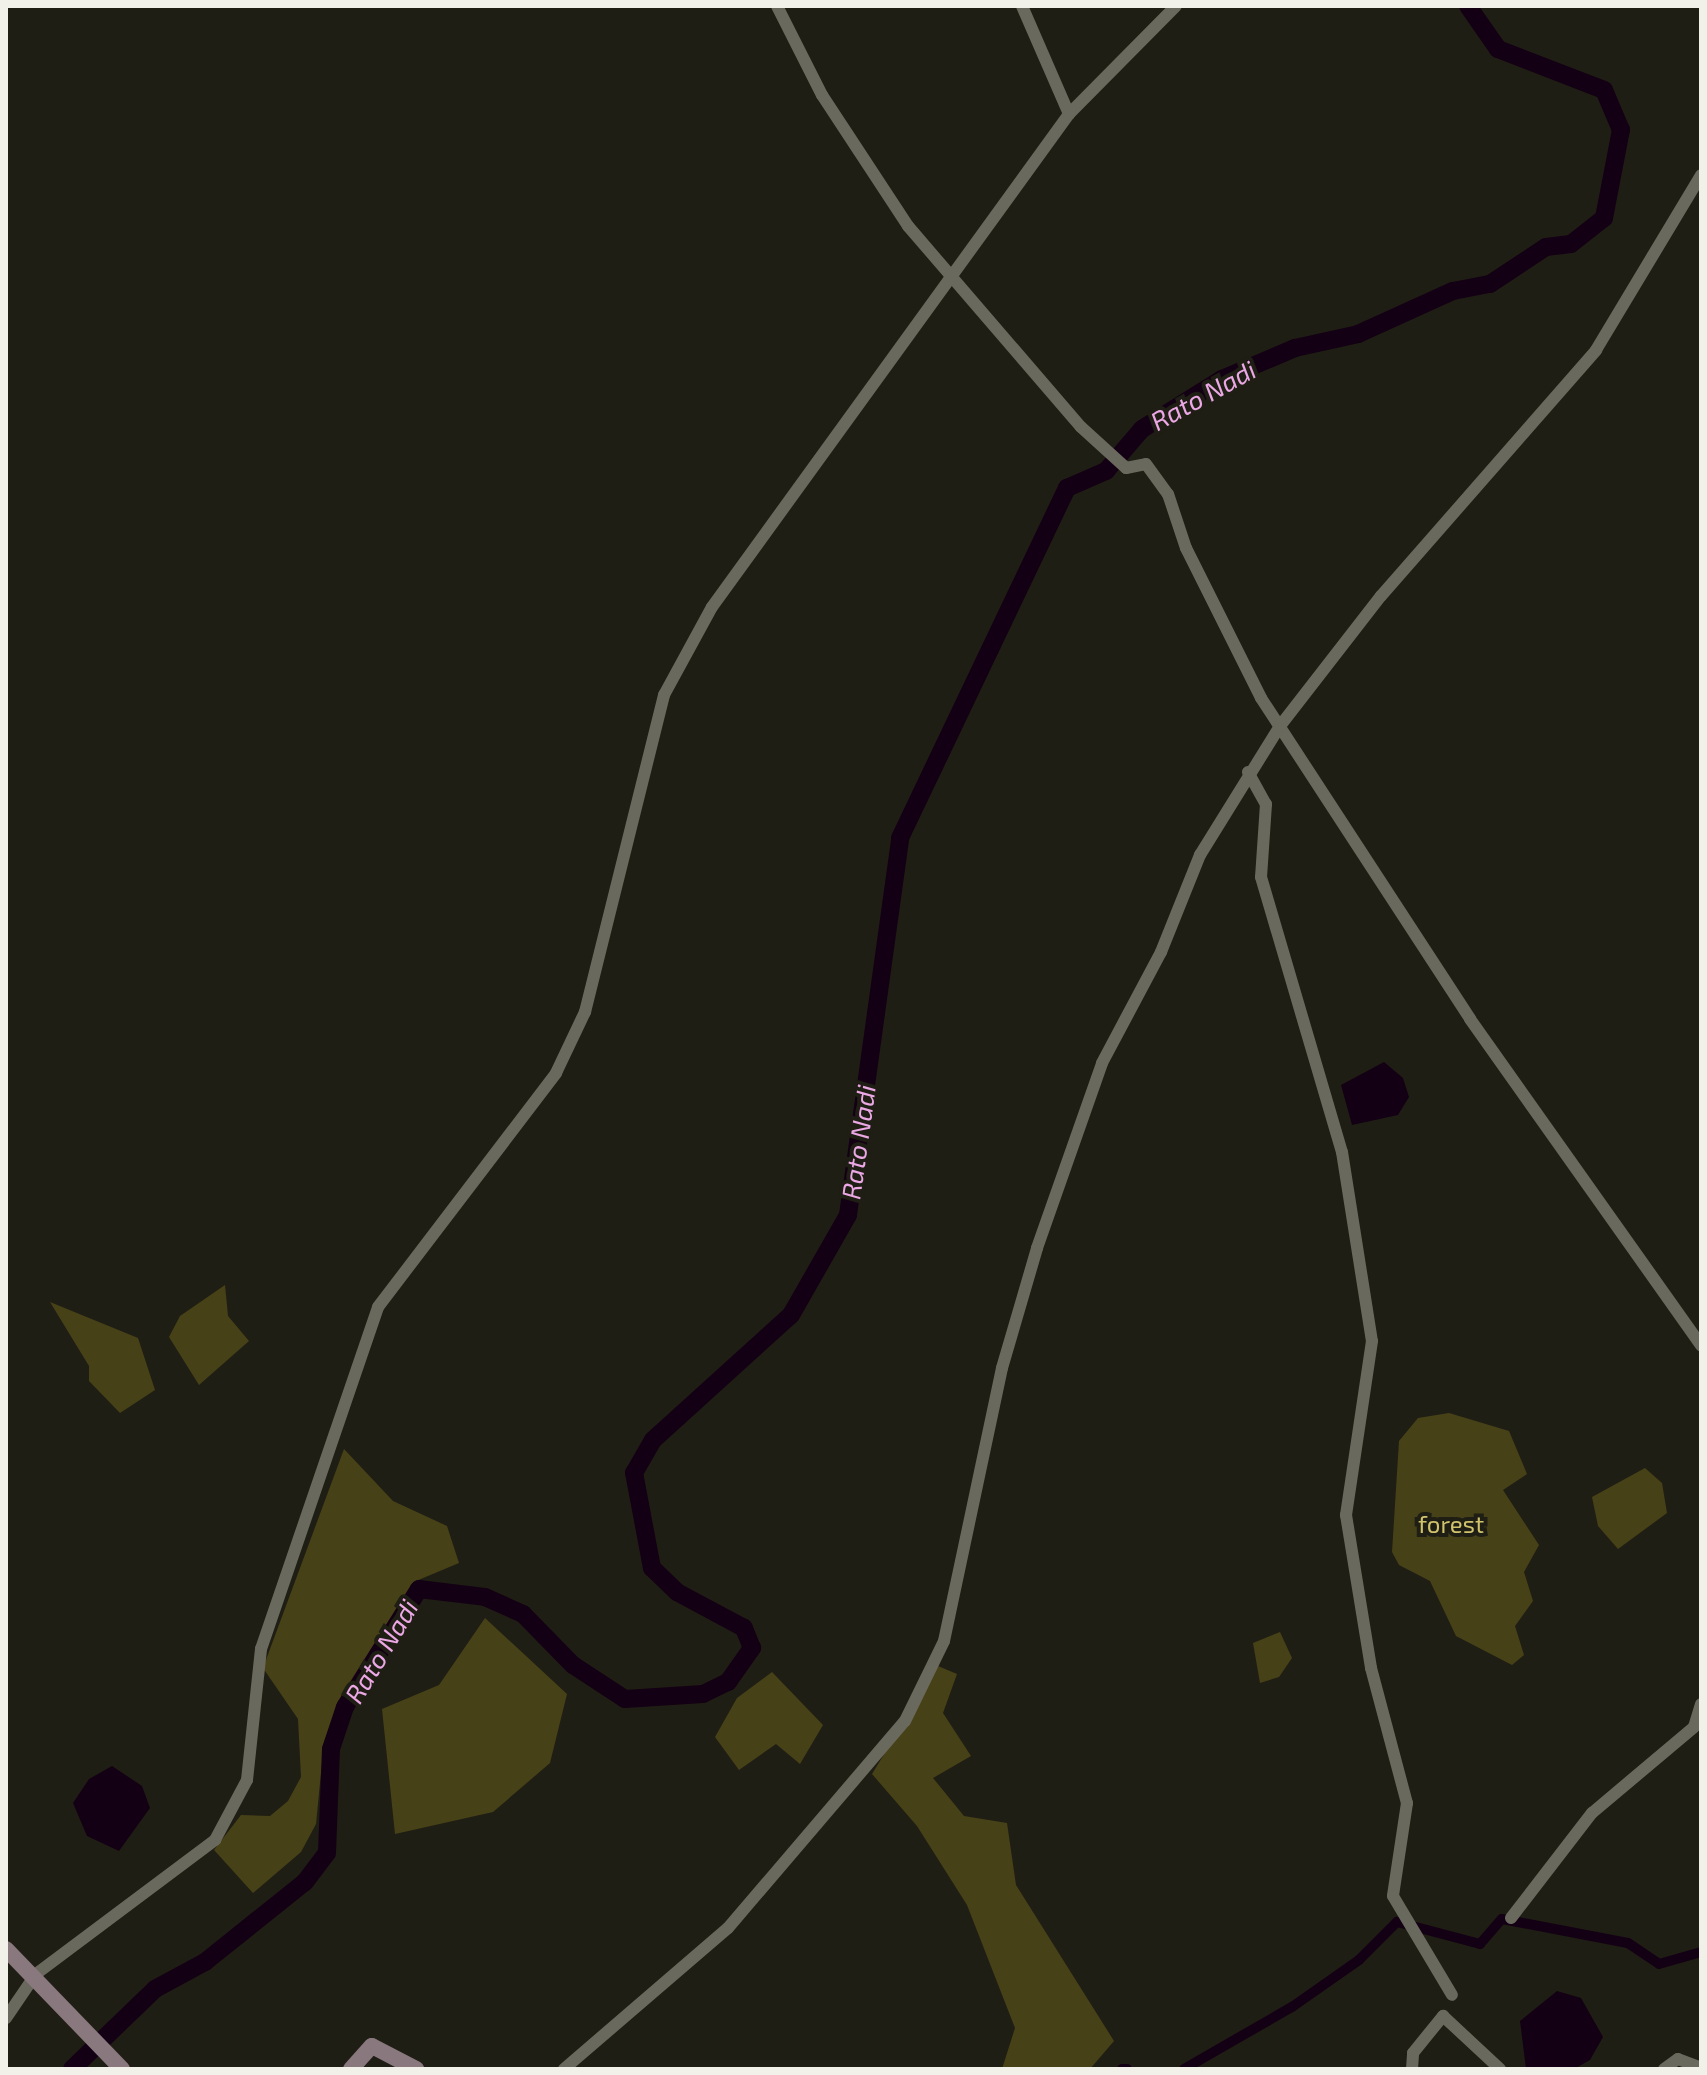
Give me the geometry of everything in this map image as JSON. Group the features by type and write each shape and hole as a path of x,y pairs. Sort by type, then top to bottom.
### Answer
{"street":[{"path":"777,6 830,106 949,275 1099,442 1126,468 1146,464 1168,494 1192,561 1280,726 1470,1019 1701,1345"},
{"path":"1022,6 1069,114"},
{"path":"6,2018 39,1978 215,1840 247,1780 261,1649 378,1307 556,1073 585,1012 664,695 712,607 949,275 1069,114 1176,6"},
{"path":"564,2069 728,1928 875,1762 919,1697 944,1641 1018,1308 1092,1092 1200,855 1248,772 1280,726 1381,596 1596,350 1701,175"},
{"path":"1248,772 1267,811 1261,877 1342,1152 1372,1341 1346,1515 1371,1668 1407,1803 1393,1896 1452,1995"},
{"path":"1511,1918 1592,1813 1694,1727 1701,1704"},
{"path":"6,1949 39,1978 122,2069"},
{"path":"1412,2069 1413,2053 1443,2016 1500,2069"},
{"path":"351,2069 372,2046 416,2069"},
{"path":"1664,2069 1678,2059 1700,2065"}],"green space":[{"path":"225,1285 228,1316 249,1341 199,1385 169,1337 180,1316"},
{"path":"50,1302 138,1338 155,1390 120,1413 89,1381 89,1366"},
{"name":"forest","path":"1449,1413 1509,1431 1527,1474 1503,1490 1539,1545 1524,1572 1533,1601 1515,1626 1524,1655 1512,1665 1456,1636 1430,1581 1399,1565 1392,1552 1399,1441 1418,1418"},
{"path":"344,1449 393,1501 447,1526 459,1563 416,1581 339,1701 324,1742 316,1824 301,1852 253,1893 214,1850 241,1815 270,1816 288,1801 301,1777 298,1719 263,1668"},
{"path":"1645,1468 1662,1483 1667,1513 1618,1549 1598,1526 1592,1497"},
{"path":"485,1618 567,1694 550,1763 493,1812 395,1834 382,1709 439,1685"},
{"path":"1280,1632 1292,1658 1279,1677 1260,1683 1253,1643"},
{"path":"938,1666 957,1674 943,1713 971,1756 933,1778 964,1816 1007,1823 1016,1885 1114,2041 1090,2069 1002,2069 1015,2028 967,1905 917,1826 872,1774"},
{"path":"772,1672 823,1725 800,1764 776,1744 739,1770 715,1737 737,1698"}],"shaded area":[{"path":"1384,1062 1403,1078 1409,1097 1398,1115 1352,1125 1341,1085"},
{"path":"112,1766 142,1786 150,1808 119,1851 87,1836 73,1803 89,1779"},
{"path":"1557,1991 1581,1998 1603,2037 1590,2060 1574,2069 1526,2069 1520,2021"}],"waterway":[{"name":"Rato Nadi","path":"72,2069 155,1989 205,1962 305,1882 327,1853 331,1749 345,1707 419,1589 485,1597 523,1614 573,1665 625,1699 703,1694 728,1682 752,1648 744,1628 677,1592 652,1568 634,1473 653,1440 791,1315 848,1215 900,838 1067,488 1106,471 1142,429 1222,379 1295,348 1358,334 1453,291 1490,284 1546,247 1571,244 1604,218 1621,130 1604,90 1498,49 1468,6"},
{"path":"1184,2069 1292,2007 1359,1960 1397,1922 1480,1944 1502,1919 1628,1943 1659,1964 1701,1952"},
{"path":"1122,2069 1127,2069"}]}
